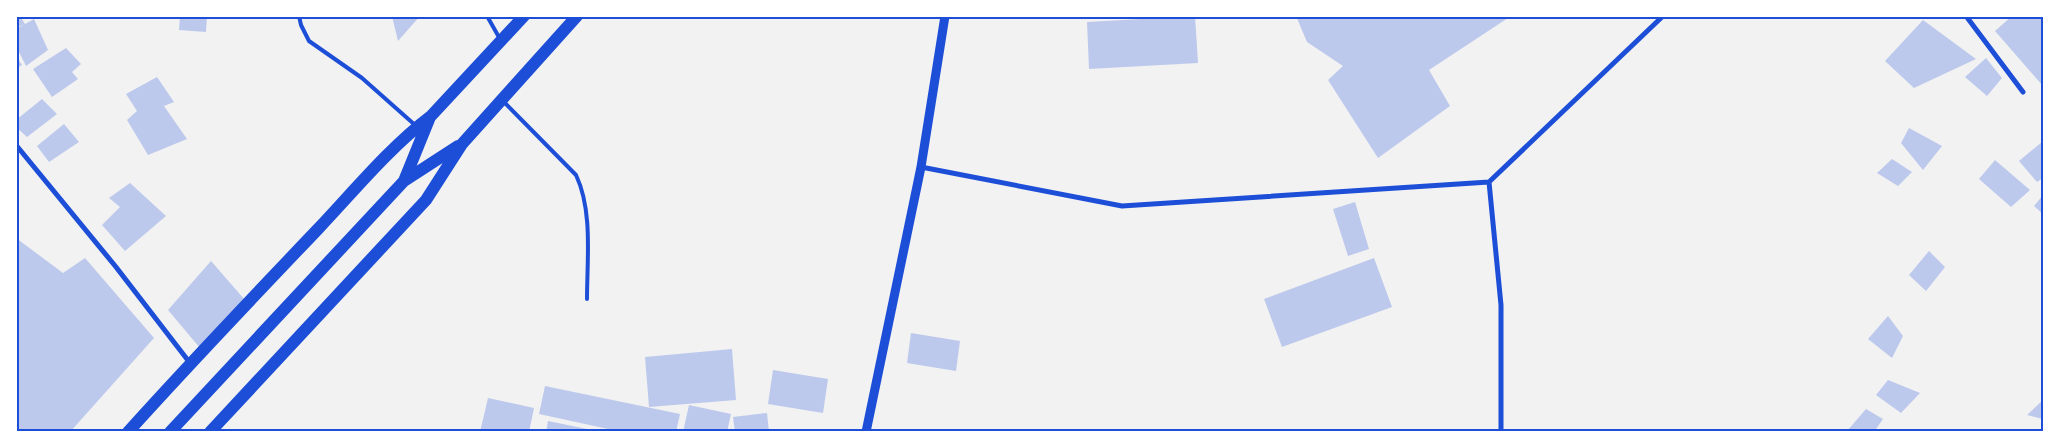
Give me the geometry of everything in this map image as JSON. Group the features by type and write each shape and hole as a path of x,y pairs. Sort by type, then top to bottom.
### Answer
{"main road":[{"path":"128,432 190,363 417,127 431,116 524,16"},
{"path":"210,432 426,200 462,144 577,16"},
{"path":"404,181 431,116"},
{"path":"170,432 404,181 462,144"}],"street":[{"path":"866,432 921,167 945,16"},
{"path":"921,167 1122,206 1489,182 1663,16"},
{"path":"1966,16 2023,92"},
{"path":"16,145 116,267 190,363"},
{"path":"1489,182 1501,305 1501,432"}],"lane":[{"path":"299,16 308,41 362,78 417,127"},
{"path":"487,16 501,41"},
{"path":"502,100 576,175 583,189 587,226 587,299"}],"building":[{"path":"16,16 20,16 25,24 16,28"},
{"path":"180,16 207,16 206,32 179,30"},
{"path":"392,16 420,16 398,41"},
{"path":"1195,16 1198,63 1089,69 1087,22"},
{"path":"1296,16 1511,16 1429,70 1450,106 1378,158 1328,80 1343,66 1307,42"},
{"path":"2012,16 2043,16 2043,86 1995,31"},
{"path":"34,19 48,50 26,66 16,46 16,29"},
{"path":"1923,20 1976,59 1914,88 1885,61"},
{"path":"66,48 81,64 72,72 78,79 52,97 33,69"},
{"path":"16,56 22,65 16,69"},
{"path":"1986,58 2002,78 1987,96 1965,77"},
{"path":"157,77 174,102 164,106 187,139 148,155 127,120 137,111 126,94"},
{"path":"42,99 57,114 27,137 16,127 16,120"},
{"path":"64,124 79,142 49,162 37,146"},
{"path":"1909,128 1942,146 1923,170 1901,143"},
{"path":"2042,142 2043,178 2037,182 2019,161"},
{"path":"1892,159 1912,172 1898,186 1877,173"},
{"path":"1995,160 2030,190 2011,207 1979,179"},
{"path":"130,183 166,216 125,251 102,225 120,207 109,198"},
{"path":"2043,195 2043,214 2034,206"},
{"path":"1355,202 1369,249 1348,256 1333,209"},
{"path":"16,238 63,273 85,258 154,338 70,432 22,432 16,428"},
{"path":"1929,251 1945,267 1926,291 1909,275"},
{"path":"1374,258 1392,307 1282,347 1264,299"},
{"path":"211,261 245,300 200,348 168,310"},
{"path":"1888,316 1903,336 1892,358 1868,339"},
{"path":"911,333 960,341 956,371 907,363"},
{"path":"732,349 736,400 649,407 645,357"},
{"path":"773,370 828,379 823,413 768,404"},
{"path":"1888,380 1920,393 1901,413 1876,395"},
{"path":"545,386 680,414 676,432 622,432 539,414"},
{"path":"488,398 534,408 529,432 480,432"},
{"path":"2043,400 2043,419 2027,415"},
{"path":"689,405 731,414 727,432 683,432"},
{"path":"1866,409 1883,419 1874,432 1847,431"},
{"path":"767,413 769,432 735,432 733,417"},
{"path":"548,421 597,431 546,432"}]}
